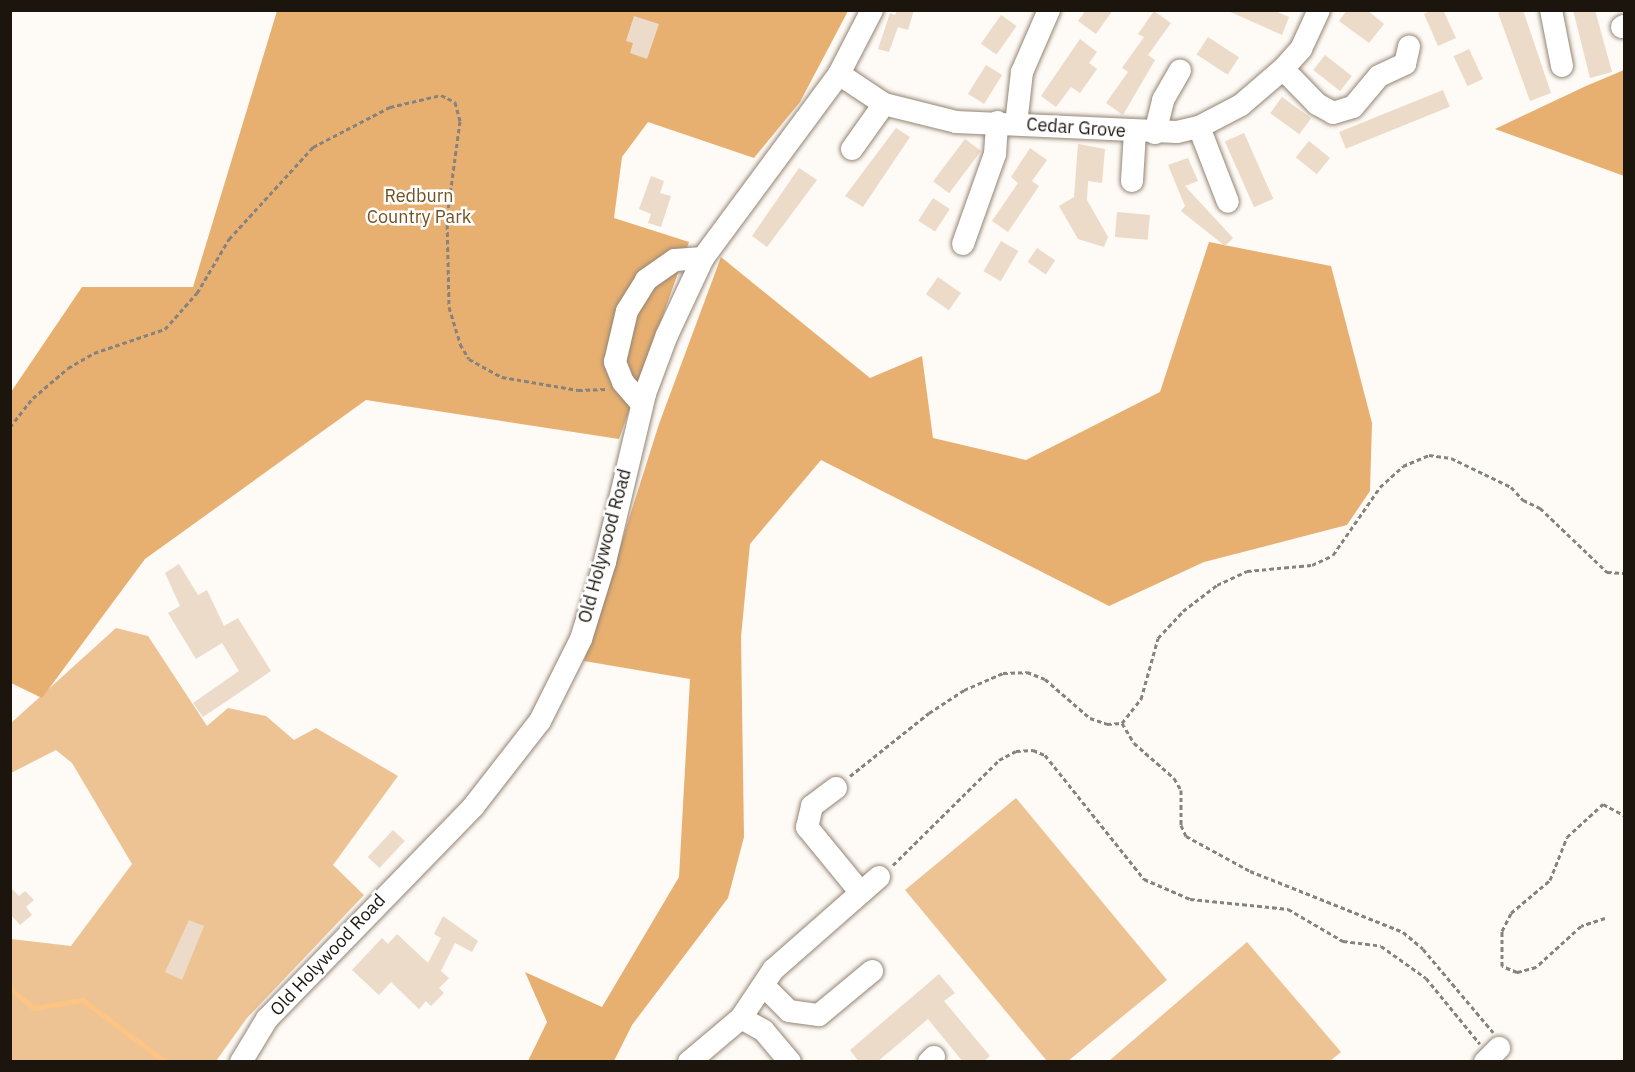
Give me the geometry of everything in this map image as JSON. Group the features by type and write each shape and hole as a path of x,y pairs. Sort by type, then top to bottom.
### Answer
{"street":[{"name":"Old Holywood Road","path":"241,1062 267,1019 472,807 540,721 584,628 605,562 642,404 667,335 703,258 839,74 872,10"},
{"name":"Cedar Grove","path":"963,244 1007,123 1022,72 1048,10"},
{"name":"Cedar Grove","path":"839,74 884,104 956,122 1007,123 1145,133 1199,127 1241,105 1283,69 1301,50 1318,10"},
{"path":"1551,10 1562,66"},
{"path":"1283,69 1317,104 1333,113 1353,107 1379,76 1405,64 1409,46"},
{"name":"Cedar Grove","path":"1132,182 1145,133 1180,71"},
{"path":"852,149 884,104"},
{"path":"1199,127 1228,202"},
{"path":"642,404 623,382 615,362 627,311 641,288 675,260 703,258"},
{"path":"836,788 812,806 807,827 861,893"},
{"path":"689,1062 741,1018 747,1003 764,986 773,970 879,877"},
{"path":"764,986 789,1011 819,1015 872,971"},
{"path":"741,1018 764,1031 790,1062"}],"path":[{"path":"10,428 33,398 68,368 94,353 165,329 197,292 229,239 313,147 390,108 441,95 455,102 460,121 447,217 449,307 469,359 502,377 578,390 604,390 623,382"},
{"path":"836,788 938,707 1003,673 1027,672 1045,679 1090,718 1107,724 1122,723 1141,699 1158,638 1183,610 1217,585 1247,571 1312,565 1333,555 1380,487 1403,466 1430,455 1451,458 1511,487 1523,500 1540,508 1607,572 1624,573"},
{"path":"879,877 999,760 1016,751 1033,750 1045,755 1144,879 1190,899 1288,909 1343,941 1381,946 1426,978 1491,1056 1503,1042 1403,932 1260,876 1186,836 1178,784 1134,743 1122,723"},
{"path":"1605,918 1581,926 1536,966 1517,972 1502,966 1503,931 1511,913 1550,880 1567,837 1603,804 1624,815"}],"shaded area":[{"path":"116,628 148,636 207,726 228,708 266,716 294,740 316,728 398,776 333,865 364,895 247,1018 216,1061 11,1062 11,939 71,946 132,864 72,763 56,750 11,773 11,723"},
{"path":"1016,798 1167,980 1068,1061 1047,1061 905,890"},
{"path":"1247,942 1341,1052 1330,1061 1109,1061"}],"green space":[{"name":"Redburn Country Park","path":"277,11 848,11 800,102 754,158 648,122 622,157 614,218 689,242 619,439 366,400 145,559 42,698 11,683 11,392 82,287 193,287"},
{"path":"1624,70 1624,176 1495,129 1586,86"},
{"path":"1209,242 1331,266 1372,423 1370,491 1347,525 1204,562 1109,606 821,460 750,544 741,637 744,837 728,898 632,1025 614,1061 528,1061 547,1022 525,972 602,1007 679,877 690,679 584,661 659,424 721,257 870,378 922,356 933,438 1026,460 1160,392"}],"building":[{"path":"897,10 914,10 908,30 898,27 889,52 878,49 890,13 895,15"},
{"path":"1086,10 1113,10 1096,34 1078,21"},
{"path":"1226,10 1273,10 1289,17 1282,35"},
{"path":"1347,10 1367,10 1384,24 1369,43 1339,21"},
{"path":"1432,10 1443,10 1456,38 1438,46 1424,14"},
{"path":"1505,10 1523,10 1551,93 1530,101 1498,13"},
{"path":"1573,10 1595,10 1612,72 1590,78"},
{"path":"1154,11 1171,23 1148,55 1155,60 1123,115 1106,103 1128,72 1122,68 1144,37 1138,34"},
{"path":"1001,15 1017,26 996,55 981,44"},
{"path":"634,16 659,24 647,59 630,53 633,43 626,41"},
{"path":"1208,37 1239,57 1228,75 1197,55"},
{"path":"1080,39 1097,52 1089,63 1097,69 1080,93 1071,87 1056,107 1041,96"},
{"path":"1469,49 1483,79 1468,86 1454,56"},
{"path":"1325,55 1352,76 1340,91 1313,70"},
{"path":"986,65 1002,75 984,104 968,94"},
{"path":"1443,90 1450,107 1346,149 1339,132"},
{"path":"1282,97 1311,118 1299,134 1270,113"},
{"path":"896,128 910,137 863,207 845,196"},
{"path":"1244,133 1273,199 1254,207 1225,142"},
{"path":"965,139 981,151 949,193 933,181"},
{"path":"1309,141 1330,158 1317,174 1296,157"},
{"path":"1078,144 1105,149 1102,183 1088,181 1087,200 1108,237 1104,247 1078,239 1059,206 1074,197"},
{"path":"1030,148 1047,160 1032,181 1039,186 1008,232 992,221 1018,183 1011,177"},
{"path":"1188,158 1198,181 1185,186 1233,238 1225,246 1181,211 1185,206 1168,165"},
{"path":"799,168 817,180 767,247 752,236"},
{"path":"651,176 664,181 660,193 671,196 661,227 648,223 651,214 639,209"},
{"path":"933,198 950,209 935,232 918,221"},
{"path":"1117,212 1150,215 1148,240 1115,237"},
{"path":"1001,241 1018,251 1001,281 984,271"},
{"path":"1037,248 1055,260 1046,274 1027,262"},
{"path":"938,277 961,293 949,310 926,294"},
{"path":"179,564 198,595 207,590 224,626 238,618 271,671 203,717 193,703 239,671 222,643 196,659 168,613 180,606 165,573"},
{"path":"393,830 405,841 379,868 368,857"},
{"path":"10,887 19,896 25,891 34,900 26,907 32,915 20,925 10,914"},
{"path":"443,916 478,941 472,952 455,943 441,971 449,978 439,988 444,993 431,1006 426,1001 419,1009 391,982 379,995 352,970 382,938 388,944 397,934 428,963 441,938 434,934"},
{"path":"189,920 204,926 182,980 165,972"},
{"path":"939,974 955,993 944,1001 990,1056 983,1062 963,1062 928,1019 877,1062 859,1062 850,1050"}],"waterway":[{"path":"10,988 34,1008 83,1000 166,1062"}]}
